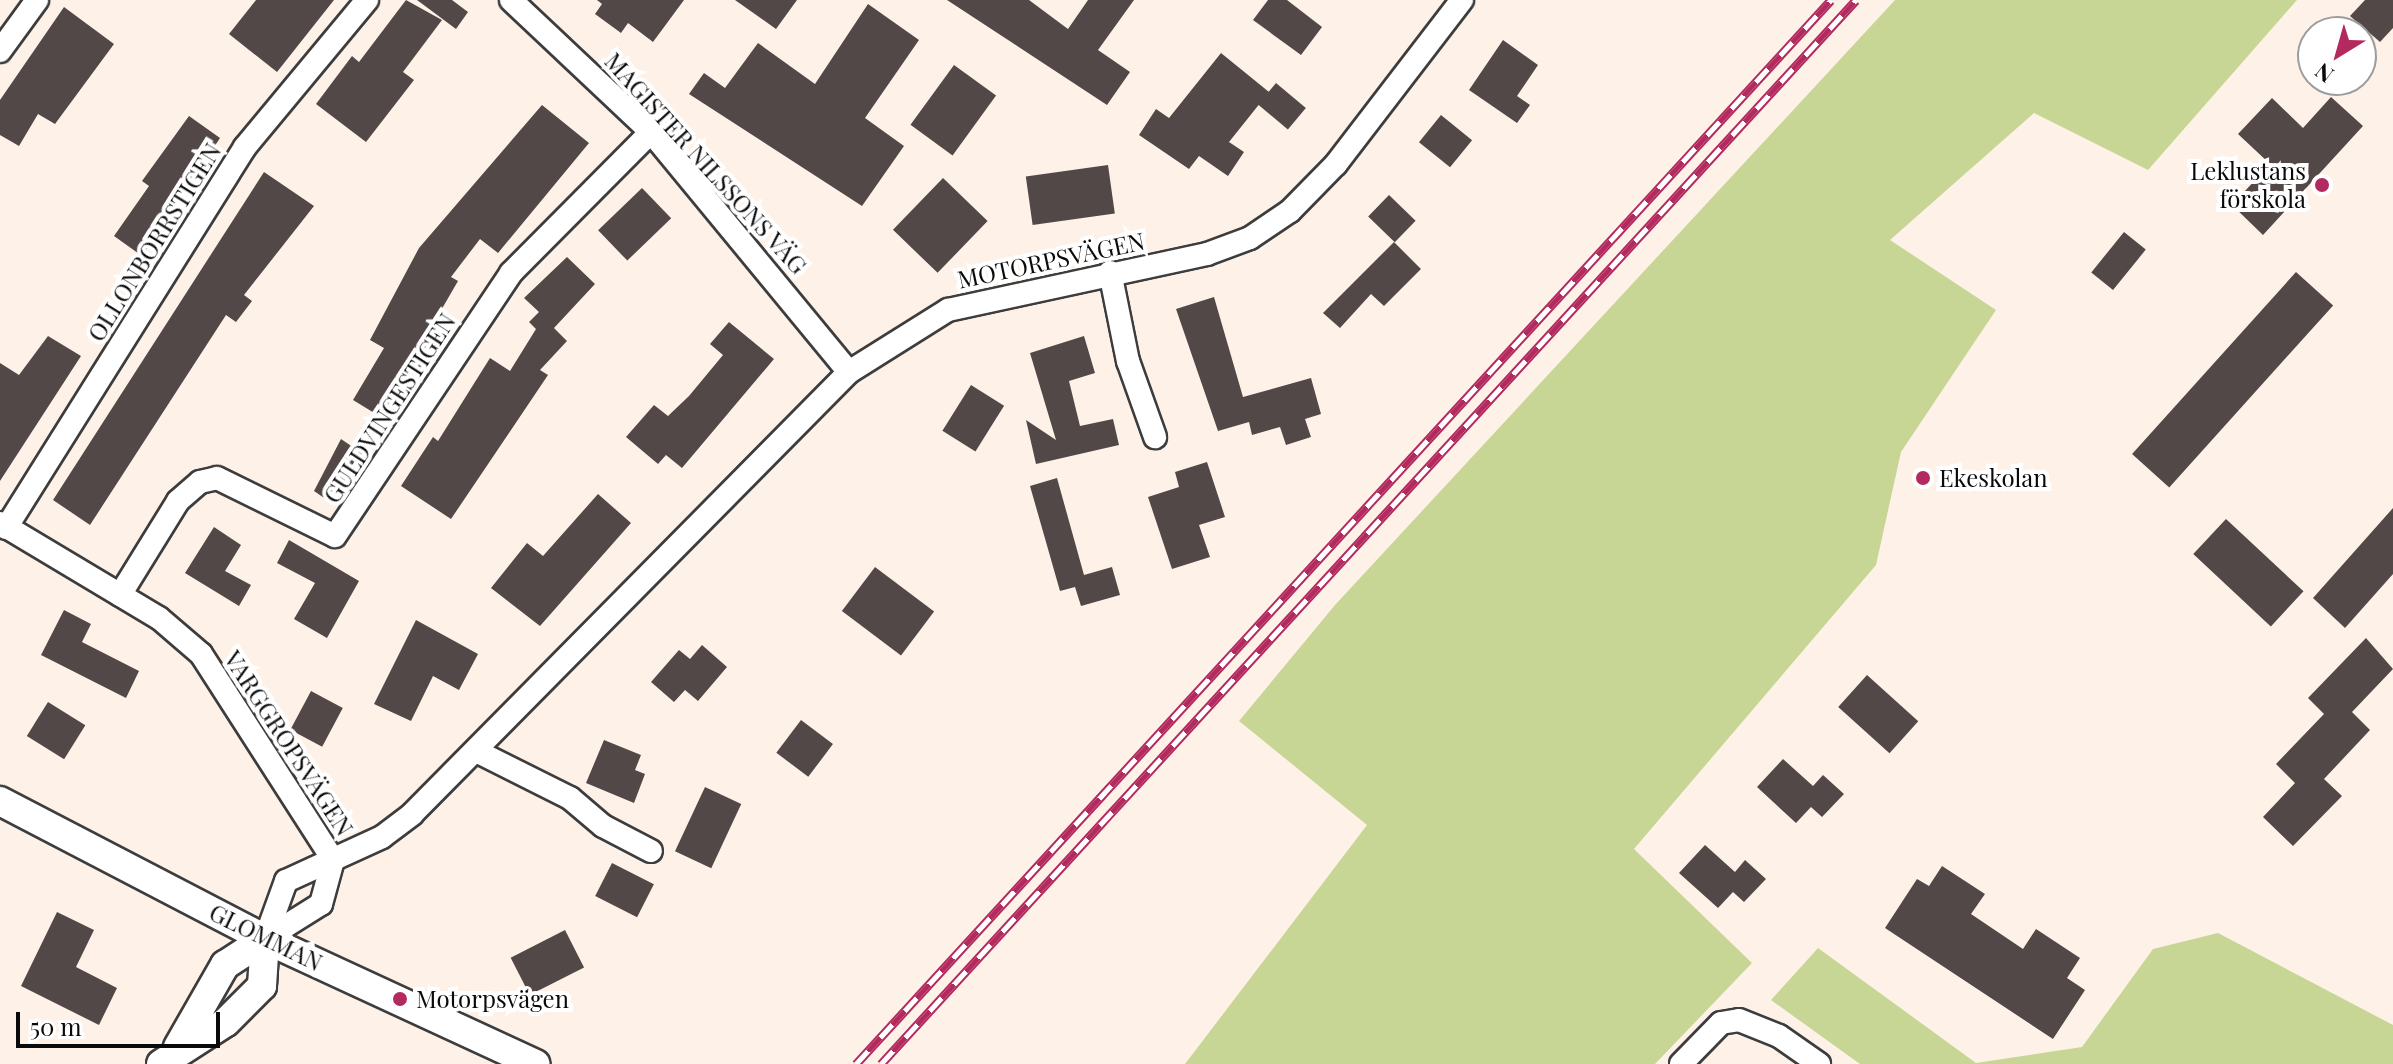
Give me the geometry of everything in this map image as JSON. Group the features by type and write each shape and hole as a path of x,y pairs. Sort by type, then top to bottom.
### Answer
{"street":[{"path":"0,51 37,0"},
{"name":"OLLONBORRSTIGEN","path":"3,526 245,147 367,0"},
{"name":"MAGISTER NILSSONS VÄG","path":"511,0 651,132 849,372"},
{"name":"MOTORPSVÄGEN","path":"265,939 286,881 382,837 478,752 732,485 849,372 948,310 1110,272 1207,254 1250,238 1290,211 1384,105 1462,0"},
{"name":"GULDVINGESTIGEN","path":"120,595 178,501 200,482 217,478 335,536 493,296 651,132"},
{"path":"1110,272 1128,361 1155,437"},
{"name":"VARGGROPSVÄGEN","path":"3,526 120,595 201,654 333,860"},
{"path":"478,752 570,798 603,826 651,851"},
{"name":"GLOMMAN","path":"0,801 265,939 536,1064"},
{"path":"167,1060 225,965 321,904 333,860"},
{"path":"167,1060 226,1022 262,986 265,939"},
{"path":"1681,1064 1721,1023 1739,1020 1779,1036 1819,1064"}],"green space":[{"path":"1895,0 2297,0 2148,170 2034,113 1890,240 1996,310 1901,452 1876,565 1634,849 1752,963 1655,1064 1185,1064 1367,825 1239,721 1335,605"},
{"path":"2218,933 2393,1025 2393,1064 1860,1064 1771,1000 1818,948 1976,1063 2082,1047 2153,949"}],"building":[{"path":"256,0 334,0 277,72 229,34"},
{"path":"406,0 442,20 403,72 414,80 366,142 316,104 352,56 359,62"},
{"path":"417,0 452,0 468,12 456,29"},
{"path":"597,0 684,0 653,42 628,23 621,33 595,14 602,4"},
{"path":"735,0 797,0 776,29"},
{"path":"947,0 1029,0 1068,29 1088,0 1134,0 1098,50 1130,72 1107,105"},
{"path":"1268,0 1287,0 1322,27 1301,55 1253,20"},
{"path":"2365,0 2393,0 2393,28 2380,42 2377,39 2377,16 2350,16"},
{"path":"868,4 919,40 865,118 904,146 862,206 689,94 704,73 725,88 758,43 815,84"},
{"path":"64,7 114,44 55,124 38,114 19,146 0,135 0,100"},
{"path":"1503,40 1538,65 1517,96 1530,105 1517,123 1469,90"},
{"path":"1221,53 1269,92 1229,142 1244,152 1228,176 1199,156 1189,169 1139,135 1156,109 1169,118"},
{"path":"954,65 996,96 953,155 911,125"},
{"path":"1276,83 1306,108 1288,130 1258,104"},
{"path":"2331,97 2363,126 2263,235 2232,205 2270,164 2238,134 2272,98 2303,128"},
{"path":"542,105 589,143 498,253 480,239 451,277 458,281 436,319 447,325 389,422 353,400 384,348 370,340 419,248"},
{"path":"1441,115 1472,140 1450,167 1419,142"},
{"path":"189,116 220,138 142,256 114,236 149,186 142,181"},
{"path":"1108,165 1115,214 1033,225 1026,177"},
{"path":"264,172 314,206 244,295 252,301 236,322 226,315 90,525 53,500"},
{"path":"943,178 988,221 938,273 893,230"},
{"path":"642,188 671,218 627,261 598,230"},
{"path":"1389,195 1416,221 1395,242 1368,217"},
{"path":"2124,232 2146,250 2113,290 2091,272"},
{"path":"1394,242 1421,269 1384,306 1371,294 1340,328 1323,313"},
{"path":"567,257 595,284 554,328 567,341 540,370 548,375 451,519 401,486 433,437 438,441 490,358 510,371 536,329 529,322 539,312 524,298"},
{"path":"2296,272 2333,305 2169,488 2132,454"},
{"path":"1214,297 1243,397 1311,378 1321,414 1305,419 1311,437 1286,445 1280,427 1252,435 1249,422 1218,431 1176,309"},
{"path":"729,322 774,359 682,468 666,455 658,464 626,437 654,405 668,416 689,396 723,355 710,344"},
{"path":"48,336 81,356 0,481 0,363 19,375"},
{"path":"1084,336 1095,373 1069,381 1080,426 1113,419 1119,445 1036,464 1026,420 1056,440 1030,353"},
{"path":"971,385 1004,406 975,451 942,431"},
{"path":"341,439 363,454 330,502 314,491"},
{"path":"1207,462 1225,517 1199,525 1210,557 1172,569 1148,497 1179,487 1175,472"},
{"path":"1057,478 1084,575 1112,567 1120,595 1081,606 1075,587 1060,591 1030,486"},
{"path":"598,494 631,523 540,626 491,588 527,543 543,556"},
{"path":"2393,508 2393,574 2345,628 2313,598"},
{"path":"2226,519 2304,591 2271,626 2193,554"},
{"path":"214,527 241,545 225,571 251,585 239,606 185,573"},
{"path":"289,540 359,581 327,638 294,619 315,583 277,563"},
{"path":"875,567 934,612 901,655 842,611"},
{"path":"64,610 91,624 82,642 139,671 126,698 41,655"},
{"path":"416,620 478,654 459,690 433,676 411,721 374,704"},
{"path":"2366,638 2393,669 2352,712 2370,730 2324,779 2342,796 2293,846 2263,817 2295,783 2276,764 2324,714 2308,698"},
{"path":"702,645 727,667 698,701 685,690 674,702 651,682 679,650 690,659"},
{"path":"1867,675 1918,721 1890,753 1838,707"},
{"path":"311,691 343,708 322,747 290,730"},
{"path":"48,702 85,725 64,759 27,736"},
{"path":"801,720 833,744 808,777 776,753"},
{"path":"604,740 641,755 635,770 645,774 634,803 586,783"},
{"path":"1783,759 1813,786 1823,775 1844,794 1822,817 1811,807 1796,823 1757,787"},
{"path":"705,787 741,804 711,868 675,851"},
{"path":"1705,845 1735,872 1745,860 1766,879 1744,902 1733,892 1718,908 1679,873"},
{"path":"612,863 654,884 637,917 595,896"},
{"path":"1942,866 1985,894 1971,914 2023,949 2036,929 2080,958 2067,978 2085,990 2053,1039 1885,928 1917,879 1929,886"},
{"path":"57,912 94,930 76,967 117,988 99,1025 21,986"},
{"path":"565,930 584,967 530,995 511,958"}],"railway":[{"path":"856,1064 1831,0"},
{"path":"881,1064 1856,0"}],"place":[{"name":"Leklustans förskola","path":"2322,185"},
{"name":"Ekeskolan","path":"1923,478"},
{"name":"Motorpsvägen","path":"400,999"}]}
